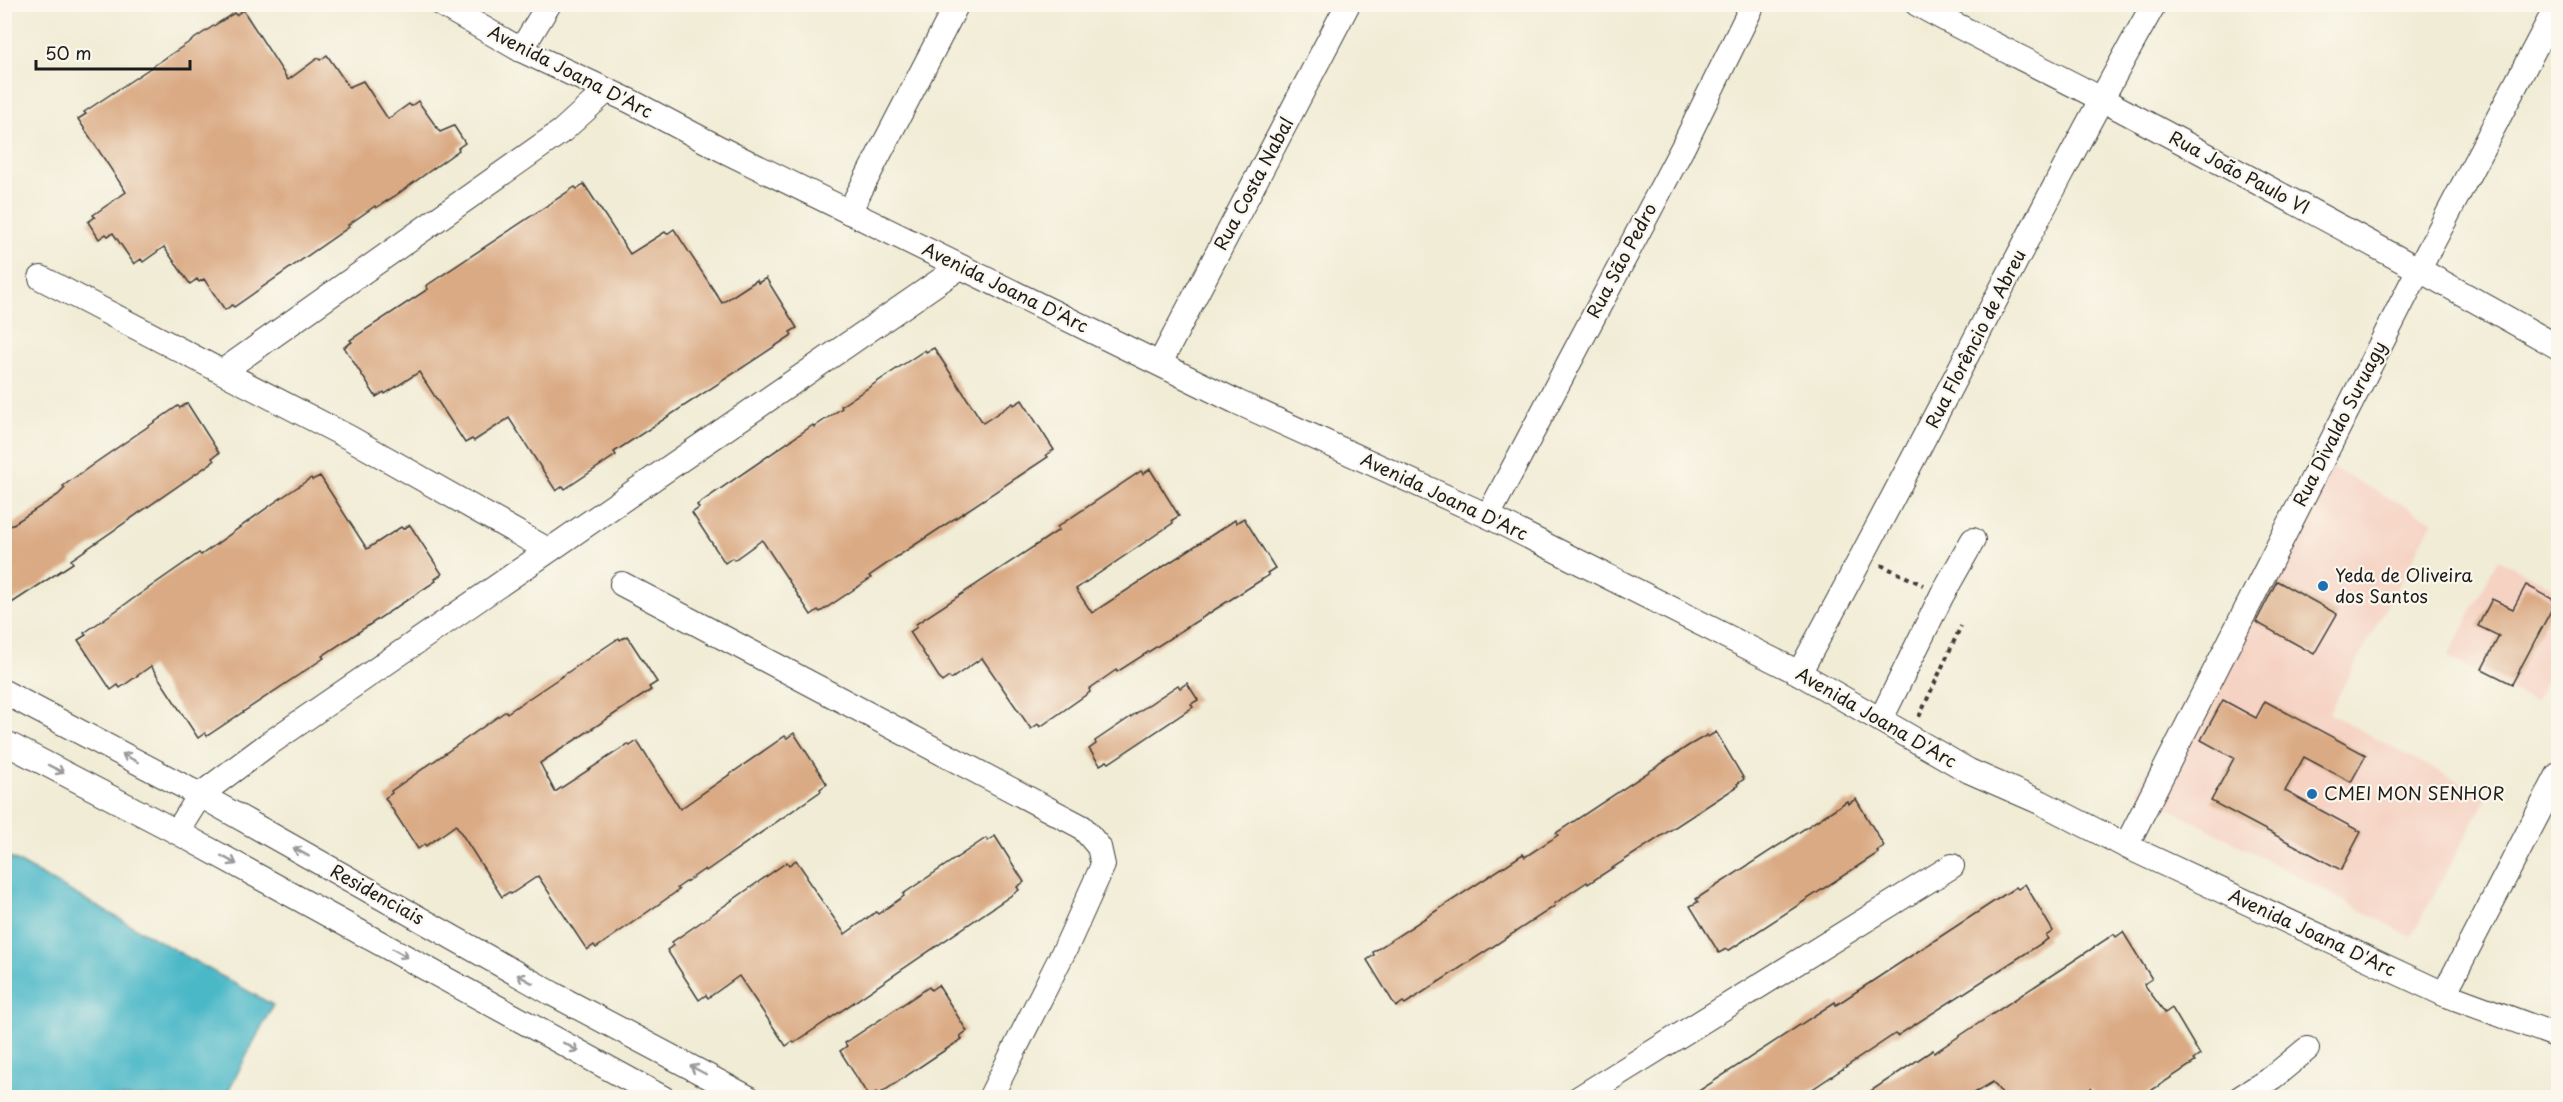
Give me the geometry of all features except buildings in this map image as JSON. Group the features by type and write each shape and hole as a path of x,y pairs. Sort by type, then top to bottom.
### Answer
{"street":[{"name":"Avenida Joana D'Arc","path":"441,4 521,50 960,267 1237,402 1488,516 1798,673 1881,718 1909,737 1969,771 2040,802 2126,846 2444,994 2559,1036"},
{"path":"521,50 549,4"},
{"path":"849,212 957,4"},
{"name":"Rua Costa Nabal","path":"1160,363 1348,4"},
{"name":"Rua São Pedro","path":"1488,516 1683,147 1753,4"},
{"name":"Rua João Paulo VI","path":"1917,4 1978,39 2101,99 2420,269 2559,347"},
{"name":"Rua Florêncio de Abreu","path":"1798,673 1863,556 2101,99 2154,4"},
{"name":"Rua Divaldo Suruagy","path":"2126,846 2420,269 2556,16"},
{"path":"223,371 562,131 606,91"},
{"path":"177,832 200,795 267,745 960,267"},
{"path":"41,278 350,438 548,550"},
{"path":"1881,718 1942,595 1973,540"},
{"path":"622,584 1082,827 1099,847 1103,865 1067,945 990,1098"},
{"name":"Residenciais","path":"4,692 200,795 553,994 749,1098"},
{"path":"4,742 177,832 663,1098"},
{"path":"2444,994 2559,775"},
{"path":"1580,1098 1952,866"},
{"path":"535,1028 553,994"},
{"path":"2240,1098 2273,1077 2307,1049"}],"path":[{"path":"1863,556 1942,595"},
{"path":"1909,737 1961,626"}],"shaded area":[{"name":"CMEI MON SENHOR","path":"2316,459 2433,521 2329,713 2487,797 2411,937 2137,791"},
{"path":"2498,559 2558,590 2558,657 2535,702 2448,657"}],"water":[{"path":"4,854 273,1005 225,1097 5,1097"}],"place":[{"name":"Yeda de Oliveira dos Santos","path":"2323,586"},
{"name":"CMEI MON SENHOR","path":"2312,794"}]}
